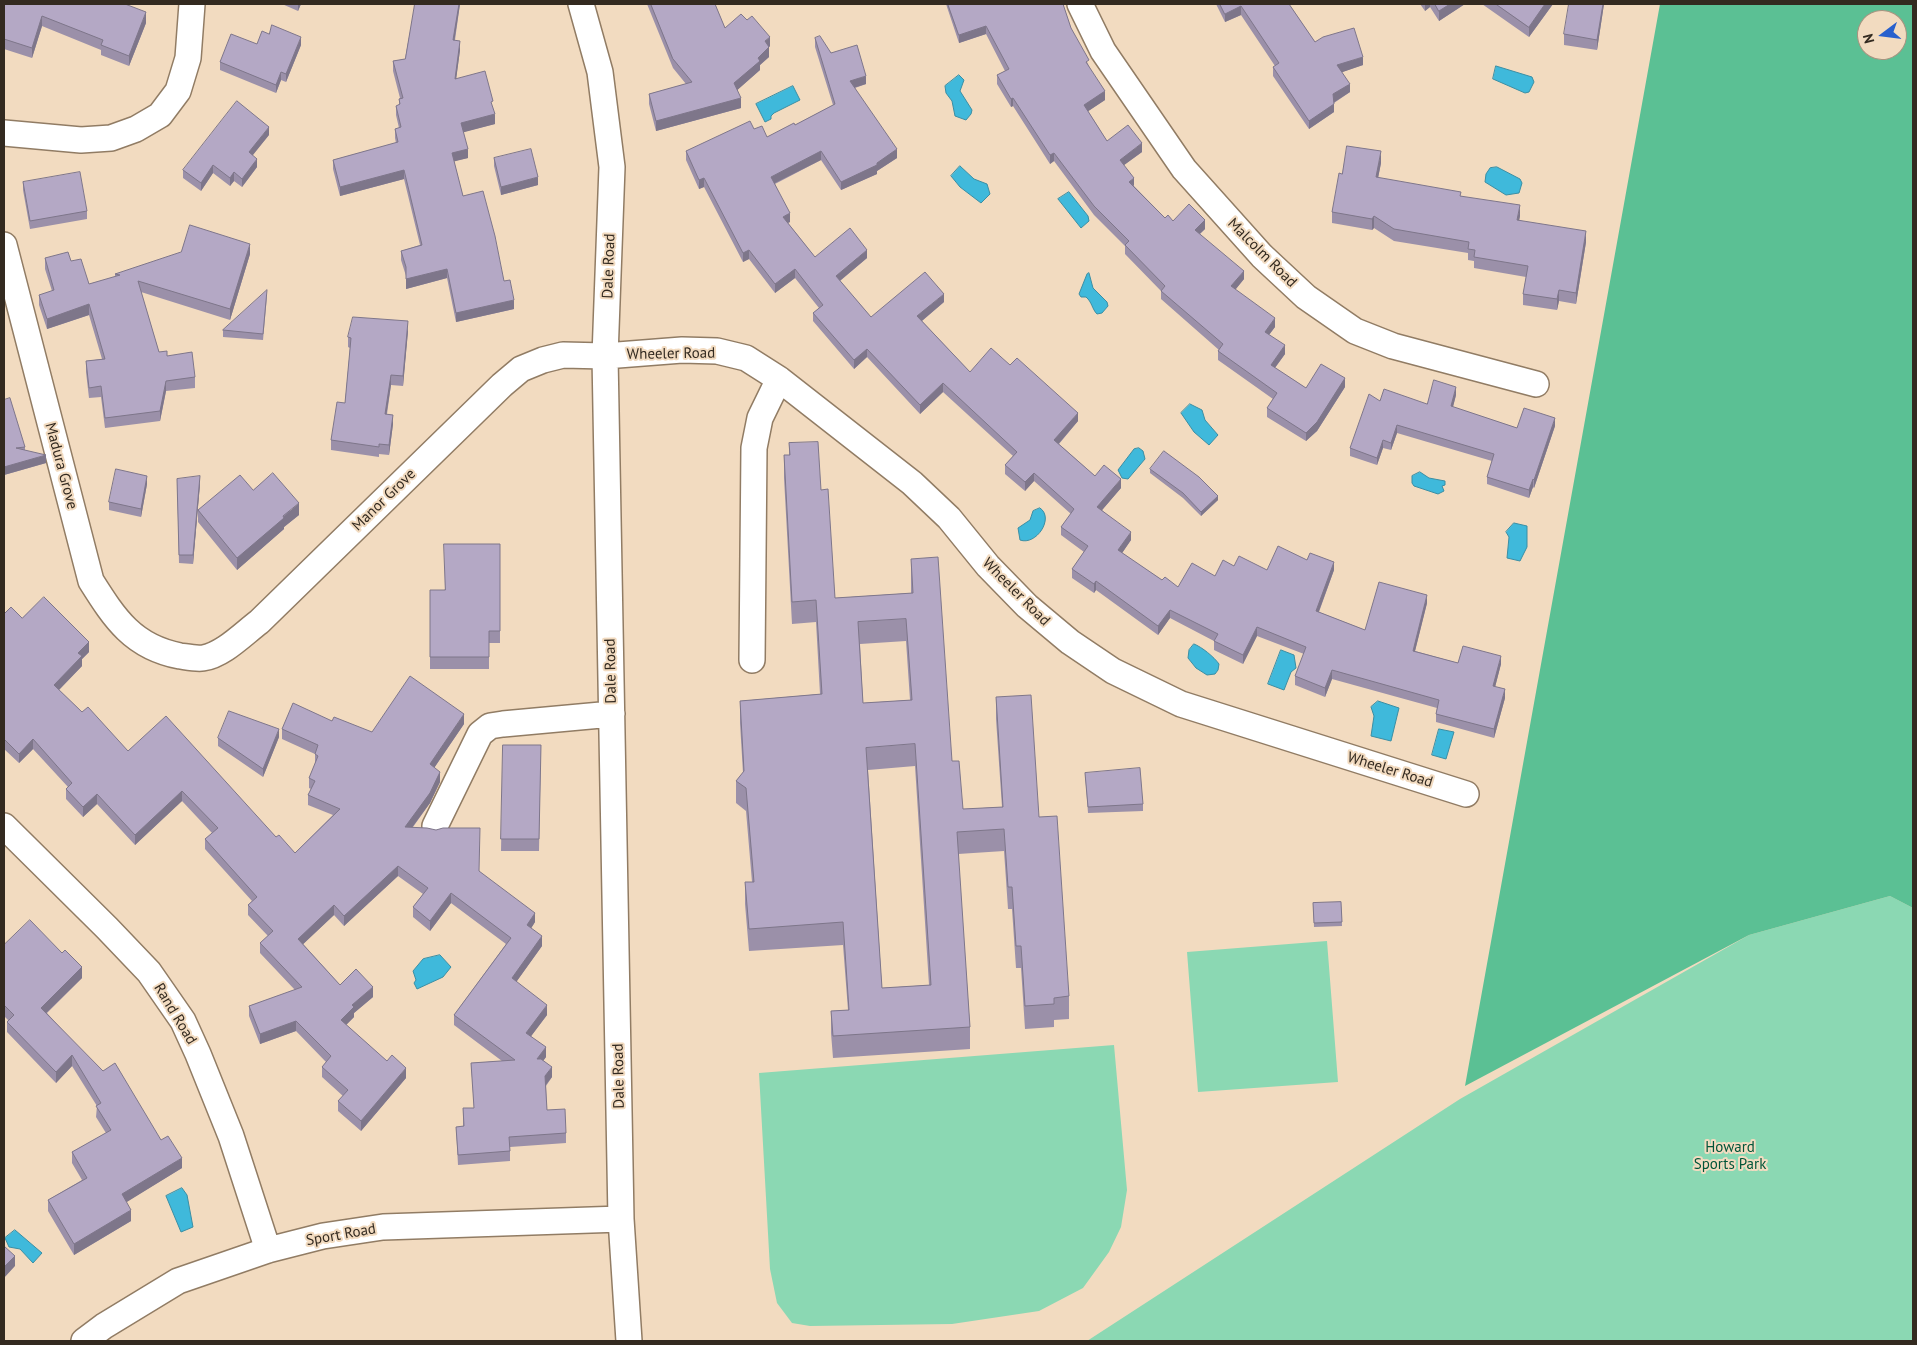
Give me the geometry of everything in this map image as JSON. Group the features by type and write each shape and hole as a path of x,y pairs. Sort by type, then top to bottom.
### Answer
{"street":[{"path":"4,133 81,140 111,138 136,129 160,115 178,91 188,58 192,4"},
{"name":"Dale Road","path":"581,4 600,72 612,167 606,356 621,1219 629,1341"},
{"name":"Malcolm Road","path":"1080,4 1103,51 1184,169 1262,256 1306,297 1355,331 1393,346 1536,384"},
{"name":"Madura Grove","path":"4,245 92,581 110,611 136,639 168,654"},
{"name":"Wheeler Road","path":"606,356 682,350 717,351 746,358 780,379 912,483 949,518 988,566 1027,606 1070,642 1113,671 1181,704 1466,794"},
{"name":"Manor Grove","path":"168,654 204,658 229,645 258,622 502,385 521,369 543,360 563,355 606,356"},
{"path":"752,660 754,448 760,418 780,379"},
{"path":"435,826 480,734 490,726 612,714"},
{"name":"Rand Road","path":"4,826 101,921 148,972 182,1021 198,1054 231,1136 268,1250"},
{"name":"Sport Road","path":"84,1341 104,1326 178,1282 268,1250 323,1236 383,1227 621,1219"}],"green space":[{"path":"1660,4 1913,4 1913,908 1890,896 1749,935 1465,1086"},
{"name":"Howard Sports Park","path":"1890,896 1913,908 1913,1341 1087,1341 1460,1099 1749,935"},
{"path":"1327,941 1338,1082 1198,1092 1187,952"},
{"path":"1114,1045 1127,1190 1121,1227 1109,1252 1083,1288 1039,1311 952,1324 810,1326 792,1323 777,1303 770,1269 759,1073"}],"water":[{"path":"1496,66 1532,77 1534,82 1529,92 1525,93 1493,79"},
{"path":"959,75 964,80 960,91 972,110 966,120 955,116 952,101 946,93 945,86"},
{"path":"793,86 800,100 774,113 771,119 765,122 756,104"},
{"path":"960,166 974,179 987,184 990,194 981,203 960,187 951,176"},
{"path":"1497,167 1520,179 1522,183 1519,193 1506,195 1485,182 1486,174 1490,168"},
{"path":"1069,192 1088,216 1089,221 1081,228 1058,199"},
{"path":"1089,273 1093,288 1107,302 1108,306 1102,313 1097,314 1088,299 1081,297 1079,294"},
{"path":"1190,404 1202,410 1205,420 1218,435 1209,445 1194,432 1181,413"},
{"path":"1139,448 1143,451 1145,459 1128,479 1122,478 1118,470 1134,449"},
{"path":"1420,472 1429,478 1445,481 1445,485 1442,486 1444,491 1438,494 1414,486 1412,476"},
{"path":"1040,508 1044,512 1045,518 1042,530 1032,539 1020,540 1018,528 1030,520 1033,511"},
{"path":"1514,523 1527,526 1527,547 1520,561 1507,558 1509,537 1506,532"},
{"path":"1194,644 1208,652 1219,664 1215,674 1207,675 1196,668 1188,658 1189,650"},
{"path":"1281,650 1294,655 1296,668 1291,672 1284,690 1268,684"},
{"path":"1378,701 1399,708 1391,741 1371,736 1374,716 1371,707"},
{"path":"1439,729 1454,732 1446,759 1432,755"},
{"path":"440,955 451,967 443,977 417,989 414,983 416,980 413,971 423,959"},
{"path":"182,1188 187,1195 193,1227 181,1232 166,1196"},
{"path":"15,1230 42,1253 33,1263 20,1249 9,1247 5,1238"}],"building":[{"path":"4,4 125,4 146,12 129,56 101,45 103,40 42,16 32,48 4,39"},
{"path":"415,4 459,4 453,40 460,41 455,79 485,71 495,114 461,123 468,149 452,153 463,196 483,191 504,281 510,280 514,300 456,313 447,269 406,279 406,267 401,251 422,245 404,170 340,187 333,160 398,142 395,129 401,127 396,106 400,104 399,99 403,98 393,61 405,59"},
{"path":"651,4 715,4 725,28 741,14 747,20 752,16 770,37 765,41 769,47 758,58 760,61 734,83 741,98 656,121 649,94 692,82 673,59"},
{"path":"948,4 1063,4 1071,28 1089,60 1086,62 1105,91 1084,105 1107,141 1128,125 1142,143 1120,160 1134,178 1129,182 1165,218 1168,215 1173,221 1189,204 1205,220 1195,230 1244,271 1231,286 1275,318 1265,332 1285,345 1271,365 1306,388 1321,364 1345,378 1317,422 1306,433 1267,408 1277,393 1218,351 1223,344 1161,291 1165,286 1125,245 1129,241 1094,206 1054,153 1050,155 1013,98 1011,99 997,75 1009,69 986,26 959,35"},
{"path":"1220,4 1289,4 1315,42 1323,37 1354,28 1363,57 1337,65 1350,84 1333,94 1334,104 1309,121 1273,67 1279,63 1241,6 1225,14"},
{"path":"1435,4 1450,4 1439,11"},
{"path":"1496,4 1545,4 1529,27"},
{"path":"1569,4 1603,4 1597,40 1564,34"},
{"path":"272,25 301,37 286,74 281,72 276,85 220,62 231,34 257,44 262,31 269,34"},
{"path":"820,36 831,53 857,45 866,76 850,81 897,149 877,163 877,165 841,182 821,151 771,177 790,213 783,217 815,257 850,228 867,250 836,276 871,317 925,272 944,294 917,316 970,372 991,348 1010,365 1017,358 1078,413 1054,440 1095,476 1104,465 1121,479 1097,507 1131,532 1118,550 1162,580 1165,577 1178,587 1192,563 1215,576 1223,560 1234,566 1239,556 1267,570 1278,546 1307,560 1310,553 1334,562 1316,611 1365,630 1379,582 1427,595 1413,651 1458,663 1463,646 1501,656 1493,686 1505,689 1494,729 1436,714 1439,700 1332,670 1325,688 1295,676 1306,647 1257,627 1243,655 1214,641 1218,634 1170,610 1158,626 1096,581 1094,584 1072,569 1088,546 1061,527 1074,509 1034,473 1025,482 1005,465 1017,452 943,383 920,405 867,349 854,360 813,313 823,305 795,269 775,284 749,250 743,253 704,178 699,180 686,151 750,121 754,129 762,126 767,137 835,104 815,38"},
{"path":"237,101 269,127 249,152 257,159 242,179 234,172 230,178 213,165 201,183 183,170"},
{"path":"1347,146 1381,151 1376,177 1461,192 1460,196 1520,205 1517,220 1586,231 1576,293 1559,290 1557,299 1523,294 1528,266 1474,257 1475,250 1468,249 1469,242 1394,229 1374,216 1372,219 1332,212 1339,173 1342,174"},
{"path":"531,149 538,177 501,187 494,158"},
{"path":"80,172 87,211 30,221 23,182"},
{"path":"190,225 250,244 230,309 138,281 159,352 167,351 167,356 192,352 195,377 166,381 160,411 105,418 101,386 89,388 86,361 105,359 89,304 47,319 39,295 54,290 45,258 68,252 71,261 81,259 89,284 120,275 115,274 181,252"},
{"path":"267,290 263,334 223,330"},
{"path":"353,317 408,321 403,376 391,375 385,414 393,415 389,445 379,444 379,447 331,440 337,402 345,403 351,338 348,337"},
{"path":"1434,380 1456,387 1451,406 1517,428 1524,408 1555,418 1529,490 1487,477 1494,454 1397,425 1391,443 1383,440 1377,458 1350,448 1369,394 1380,401 1384,389 1427,404"},
{"path":"10,398 25,447 16,448 46,455 4,467 4,400"},
{"path":"818,442 821,490 828,489 835,598 913,593 911,559 938,557 952,761 959,761 963,809 1003,807 996,697 1031,695 1039,817 1057,816 1069,996 1054,998 1054,1004 1025,1006 1021,946 1016,946 1012,887 1008,887 1004,829 957,832 970,1027 833,1036 831,1011 849,1010 843,922 749,929 745,882 754,882 746,788 736,781 744,771 740,701 822,694 816,600 792,602 784,455 790,455 789,443","holes":["906,619 912,700 863,703 858,622","915,744 931,985 882,988 866,748"]},
{"path":"1164,451 1199,477 1218,496 1201,512 1183,493 1150,469"},
{"path":"116,469 147,476 141,509 109,502"},
{"path":"273,473 299,503 237,558 198,510 240,475 253,490"},
{"path":"200,476 193,555 179,555 177,479"},
{"path":"444,544 500,544 500,631 489,631 489,657 430,657 430,590 445,590"},
{"path":"44,597 89,642 78,653 82,656 54,685 82,712 88,707 128,751 166,716 276,837 279,835 295,853 340,809 308,795 315,781 309,778 318,756 315,754 318,745 282,729 293,703 332,721 334,717 372,732 410,676 464,714 430,764 440,772 430,793 405,827 436,830 443,828 480,828 479,871 535,913 527,925 542,936 512,978 547,1005 526,1033 546,1047 537,1059 541,1059 552,1067 545,1076 547,1110 565,1109 566,1133 509,1137 510,1151 458,1155 456,1127 464,1126 463,1108 474,1108 471,1063 515,1060 454,1015 511,938 451,893 430,921 413,907 428,888 398,866 344,916 334,905 298,939 340,985 356,969 373,987 352,1005 354,1007 341,1020 387,1061 392,1055 406,1068 361,1121 338,1101 348,1090 322,1067 331,1056 296,1021 260,1034 249,1006 302,987 260,943 273,931 248,905 257,897 205,839 218,828 182,791 135,835 97,794 83,807 66,789 72,783 33,739 19,754 4,739 4,614 11,607 22,618"},
{"path":"229,711 279,729 263,769 218,738"},
{"path":"503,745 541,745 539,839 501,839"},
{"path":"1140,768 1143,804 1088,807 1085,773"},
{"path":"1341,902 1342,922 1314,923 1313,903"},
{"path":"30,920 62,953 65,950 82,967 41,1008 103,1071 115,1063 161,1140 168,1136 182,1158 122,1194 131,1210 74,1244 48,1200 87,1178 72,1152 111,1130 96,1106 101,1103 72,1055 56,1072 7,1022 14,1015 4,1005 4,945"},
{"path":"4,1246 15,1256 4,1267"}]}
